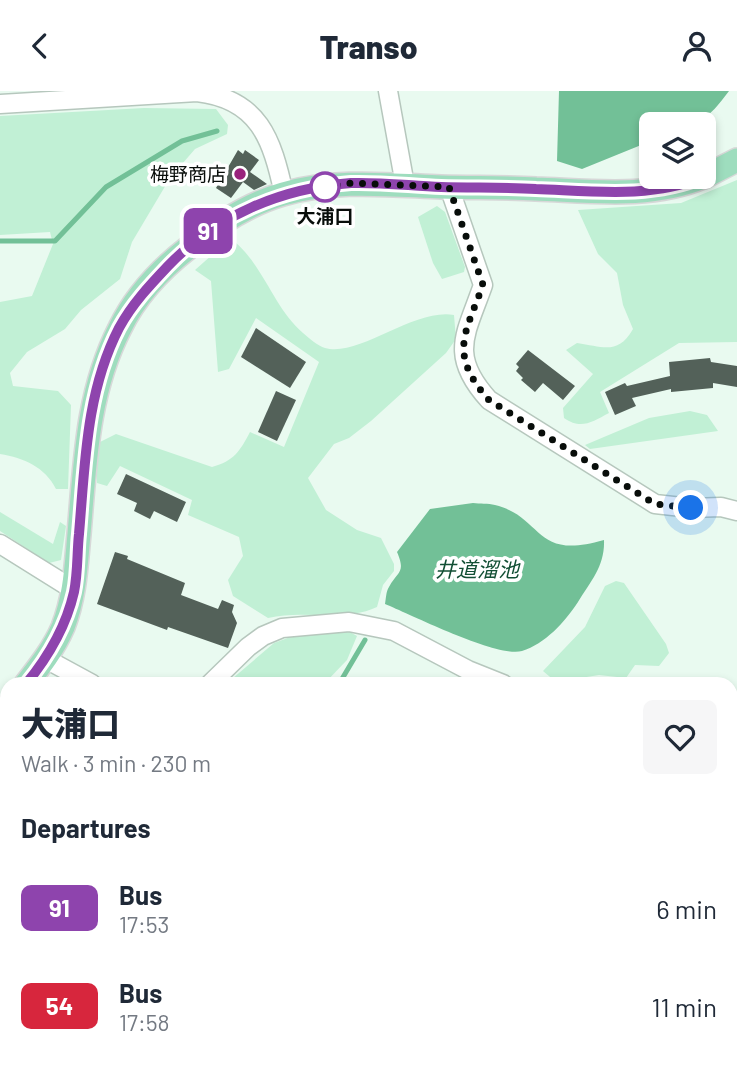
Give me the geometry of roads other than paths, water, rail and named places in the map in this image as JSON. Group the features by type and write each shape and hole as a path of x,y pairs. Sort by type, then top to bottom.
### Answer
{"main road":[{"path":"716,170 737,160"},
{"path":"32,677 46,659 62,628 74,590 89,420 104,368 120,328 144,291 177,257 213,227 251,206 284,194 352,183 592,193 652,189"}],"street":[{"path":"388,91 405,185"},
{"path":"0,104 197,92 220,95 253,115 268,137 284,194"},
{"path":"449,187 483,285 468,319 464,337 467,364 479,389 489,400 655,504 721,507 737,511"},
{"path":"0,544 74,590"},
{"path":"217,677 248,646 282,628 349,622 394,631 465,677"},
{"path":"46,659 79,677"}],"water":[{"path":"559,91 729,91 711,112 639,112 639,146 582,169 557,161"},
{"name":"井道溜池","path":"473,503 492,504 511,511 541,535 564,545 581,545 604,540 600,566 573,610 546,638 522,651 494,648 475,642 385,604 388,589 401,568 397,552 430,509"}],"waterway":[{"path":"0,241 55,241 106,187 182,141 217,131"},
{"path":"343,677 365,640"}],"place":[{"name":"梅野商店","path":"240,174"},
{"name":"大浦口","path":"325,187"}]}
